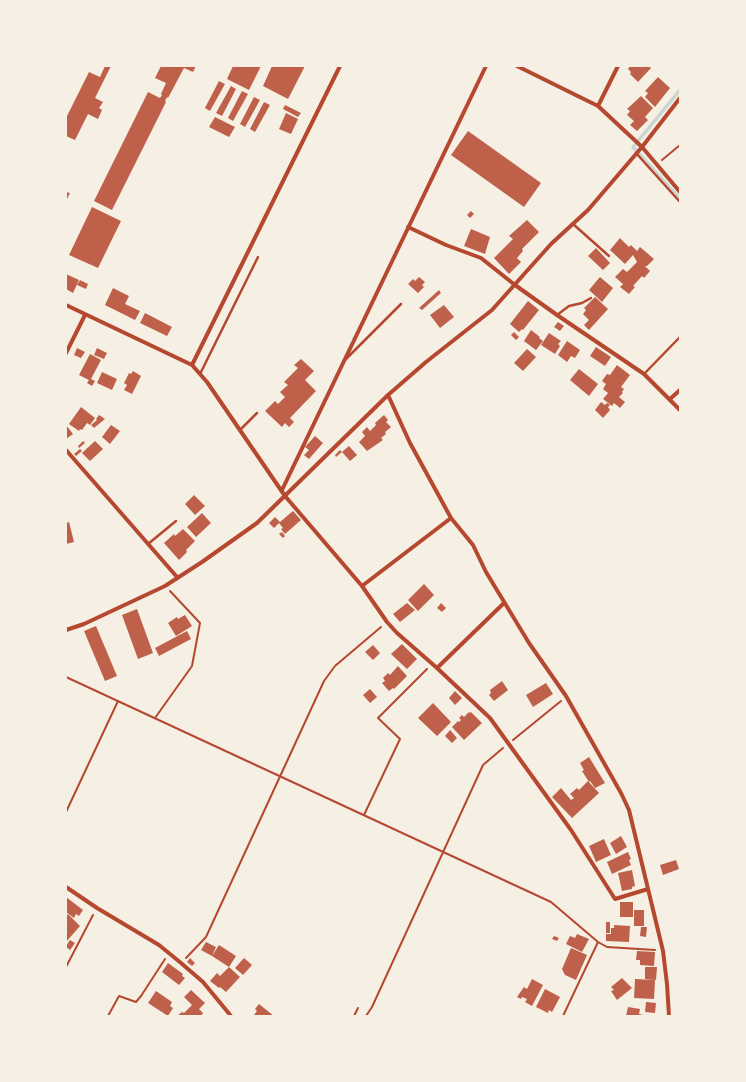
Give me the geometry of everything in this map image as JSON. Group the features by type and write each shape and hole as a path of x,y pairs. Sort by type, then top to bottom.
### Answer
{"street":[{"path":"192,365 340,66"},
{"path":"282,490 486,66"},
{"path":"517,66 598,106 642,147 680,192"},
{"path":"598,106 618,66"},
{"path":"66,630 84,624 166,586 257,523 388,395 426,362 492,310 551,244 588,210 642,147 680,98"},
{"path":"408,227 446,245 481,258 557,315 644,374 680,410"},
{"path":"66,305 192,365 241,429 285,496 362,586 396,633 437,668 490,718 571,830 615,899 648,889"},
{"path":"66,353 85,315"},
{"path":"670,399 680,390"},
{"path":"388,395 410,443 451,518 473,545 486,572 504,603 529,643 566,696 621,793 629,810 662,951 667,984 669,1016"},
{"path":"66,450 177,577"},
{"path":"362,586 451,518"},
{"path":"437,668 504,603"},
{"path":"66,887 97,908 159,945 203,982 231,1016"}],"lane":[{"path":"636,153 680,202"},
{"path":"573,224 609,256"},
{"path":"200,374 258,257"},
{"path":"557,315 569,306 582,303 591,298"},
{"path":"343,363 401,304"},
{"path":"644,374 680,337"},
{"path":"241,429 257,413"},
{"path":"148,544 176,521"}],"path":[{"path":"656,165 680,145"},
{"path":"155,718 192,666 200,623 166,586"},
{"path":"181,963 206,937 324,681 335,666 387,622"},
{"path":"364,814 400,739 378,718 432,664"},
{"path":"66,677 551,902 606,947 662,951"},
{"path":"366,1016 372,1007 483,765 566,696"},
{"path":"66,812 118,701"},
{"path":"66,967 97,908"},
{"path":"563,1016 598,942"},
{"path":"108,1016 119,996 136,1002 169,953"},
{"path":"354,1016 358,1008"}],"building":[{"path":"105,66 111,66 95,98 103,102 99,108 102,110 98,119 88,114 75,140 66,136 66,118 89,72 100,77"},
{"path":"161,66 196,66 193,72 184,68 168,98 167,97 166,102 112,210 94,201 148,92 160,98 162,95 161,94 166,83 155,78"},
{"path":"233,66 261,66 249,90 227,79"},
{"path":"272,66 305,66 288,99 263,86"},
{"path":"630,66 649,66 651,68 638,82 630,74 631,72 628,69"},
{"path":"658,77 670,88 655,107 645,97 648,93 645,91"},
{"path":"219,81 225,84 210,111 205,108"},
{"path":"231,86 236,89 222,116 216,113"},
{"path":"242,91 248,94 233,121 228,118"},
{"path":"641,96 653,108 645,117 648,120 637,131 630,125 634,121 627,115 630,111 627,109"},
{"path":"254,97 260,100 245,127 240,124"},
{"path":"264,102 270,105 255,132 250,129"},
{"path":"285,105 301,113 298,117 283,109"},
{"path":"286,113 298,119 291,134 279,129"},
{"path":"215,117 235,127 229,137 209,127"},
{"path":"468,131 541,183 524,207 451,155"},
{"path":"66,192 70,193 66,201"},
{"path":"92,207 121,221 98,268 69,255"},
{"path":"471,211 474,214 470,218 467,215"},
{"path":"527,220 539,232 522,249 523,251 517,258 521,262 509,274 494,258 513,239 509,236"},
{"path":"471,229 490,237 485,254 464,246"},
{"path":"620,238 629,247 631,245 637,251 640,247 654,259 647,266 645,266 650,271 644,278 642,276 633,286 635,287 629,294 620,287 623,284 615,277 623,269 627,272 637,262 633,255 625,264 610,250"},
{"path":"596,248 610,263 603,270 588,256"},
{"path":"66,274 79,280 73,293 66,289"},
{"path":"419,277 425,282 422,285 424,287 418,293 408,284 413,279 415,281"},
{"path":"600,277 613,288 602,302 589,290"},
{"path":"80,280 88,284 86,289 77,285"},
{"path":"113,288 129,296 125,304 140,311 135,320 105,305"},
{"path":"439,290 441,293 422,310 419,308"},
{"path":"595,297 608,309 589,330 584,325 589,320 583,314 586,310 584,308"},
{"path":"528,301 539,310 523,330 522,329 519,332 510,324"},
{"path":"444,305 454,317 440,328 430,315"},
{"path":"145,313 172,327 167,336 140,323"},
{"path":"558,322 564,326 560,331 554,327"},
{"path":"531,330 543,341 536,350 524,341"},
{"path":"514,332 519,337 516,340 511,335"},
{"path":"549,333 561,341 558,344 560,346 555,354 541,345"},
{"path":"567,341 580,350 575,358 571,356 567,362 558,355"},
{"path":"596,347 611,357 605,366 590,356"},
{"path":"77,348 85,352 81,358 74,355"},
{"path":"97,348 107,353 104,359 94,355"},
{"path":"527,349 536,357 523,371 514,363"},
{"path":"90,354 101,360 91,379 95,381 92,386 87,383 89,380 79,375"},
{"path":"301,359 314,371 305,380 316,391 290,418 294,422 289,427 285,423 282,427 265,411 275,401 278,404 285,397 280,392 288,385 284,382 298,368 294,365"},
{"path":"617,365 630,375 621,387 624,389 622,392 623,393 619,397 625,402 620,408 614,403 612,406 603,399 608,393 603,389 606,384 602,381 607,374 610,375"},
{"path":"579,369 598,384 589,396 570,380"},
{"path":"133,371 141,376 132,394 124,390 127,385 124,383 129,373 131,374"},
{"path":"102,372 117,379 112,390 97,383"},
{"path":"601,402 605,405 607,403 610,405 608,407 610,410 603,418 595,410"},
{"path":"81,407 95,418 90,425 87,423 82,430 80,429 79,431 69,424"},
{"path":"99,415 105,419 94,428 91,425 97,420 96,419"},
{"path":"384,415 388,420 386,422 391,427 381,438 383,440 367,451 359,442 365,436 362,432 367,427 370,431 376,425 375,423"},
{"path":"66,425 73,434 66,439"},
{"path":"111,425 120,431 110,444 102,437"},
{"path":"315,436 323,443 309,459 304,455 309,450 305,447"},
{"path":"83,441 85,443 79,448 78,446"},
{"path":"95,441 103,449 90,461 82,453"},
{"path":"349,446 357,455 350,461 342,452"},
{"path":"80,449 82,451 76,456 74,454"},
{"path":"340,450 342,452 336,457 335,455"},
{"path":"194,495 205,506 195,515 185,504"},
{"path":"293,511 301,520 285,534 279,523 274,528 269,523 275,517 280,522"},
{"path":"202,513 211,523 196,537 187,527"},
{"path":"69,522 74,542 66,544 66,523"},
{"path":"183,529 195,541 179,560 164,543 174,534 175,536"},
{"path":"282,532 285,536 283,538 279,534"},
{"path":"424,584 434,595 418,611 408,600"},
{"path":"407,603 415,610 400,622 393,614"},
{"path":"441,603 446,608 442,612 437,608"},
{"path":"137,609 153,653 138,659 122,615"},
{"path":"185,615 192,626 176,636 168,623 177,617 178,619"},
{"path":"96,626 117,676 105,681 84,631"},
{"path":"187,631 191,639 159,656 155,648"},
{"path":"402,644 417,659 407,669 391,654"},
{"path":"373,645 380,653 373,660 365,652"},
{"path":"398,666 407,676 394,689 393,688 389,691 382,683 385,681 383,678 388,673 390,675"},
{"path":"502,681 508,690 494,701 489,695 491,693 490,690"},
{"path":"546,683 553,694 533,707 526,695"},
{"path":"370,689 377,697 370,703 363,695"},
{"path":"455,691 462,698 455,705 449,698"},
{"path":"433,703 451,722 437,736 418,718"},
{"path":"471,712 482,723 464,740 452,727 461,720 459,718 462,715 464,717"},
{"path":"450,730 457,738 452,743 445,736"},
{"path":"589,757 605,783 595,788 582,771 584,770 580,763"},
{"path":"588,781 599,793 572,818 552,797 561,788 571,800 574,798 570,794 577,788 579,790"},
{"path":"621,836 627,847 616,854 610,843"},
{"path":"604,839 611,855 596,862 589,846"},
{"path":"628,852 631,859 629,860 631,865 612,874 607,862"},
{"path":"676,860 679,869 663,875 660,865"},
{"path":"632,870 635,886 632,887 632,889 622,891 618,873"},
{"path":"66,897 83,910 79,916 76,914 74,918 66,912"},
{"path":"620,902 633,902 633,917 620,917"},
{"path":"634,910 644,910 644,926 634,926"},
{"path":"68,914 80,926 66,942 66,917"},
{"path":"606,922 610,922 610,933 606,933"},
{"path":"614,925 630,926 629,942 606,941 606,934 611,934 611,928 614,928"},
{"path":"641,927 647,927 646,937 640,936"},
{"path":"577,934 589,939 582,952 566,944 570,936 575,938"},
{"path":"554,936 559,938 557,941 552,939"},
{"path":"70,940 75,943 70,950 66,946"},
{"path":"206,942 216,947 212,956 201,950"},
{"path":"219,945 236,956 229,967 212,956"},
{"path":"571,948 587,955 576,980 565,975 562,969"},
{"path":"637,951 655,952 654,966 640,965 640,960 636,960"},
{"path":"190,958 195,963 192,966 187,962"},
{"path":"244,958 252,965 243,975 235,968"},
{"path":"168,963 183,974 182,976 185,978 179,985 162,972"},
{"path":"229,967 240,977 226,992 210,981 217,973 220,976"},
{"path":"645,967 657,967 656,980 645,979"},
{"path":"622,978 632,988 617,1000 611,991 614,990 611,987"},
{"path":"532,979 543,985 532,1006 525,1002 527,999 517,997 524,987 527,989"},
{"path":"635,979 655,980 654,999 634,998"},
{"path":"545,989 560,997 552,1012 549,1010 548,1013 536,1007"},
{"path":"191,990 205,1003 199,1009 203,1013 201,1016 177,1016 182,1012 184,1013 192,1005 184,997"},
{"path":"156,991 172,1002 170,1006 173,1008 168,1016 148,1003"},
{"path":"646,1002 656,1003 655,1013 645,1012"},
{"path":"259,1004 274,1016 254,1015 257,1011 255,1009"},
{"path":"628,1007 640,1009 639,1014 643,1016 626,1016"}],"waterway":[{"path":"680,90 633,147 680,199"}]}
